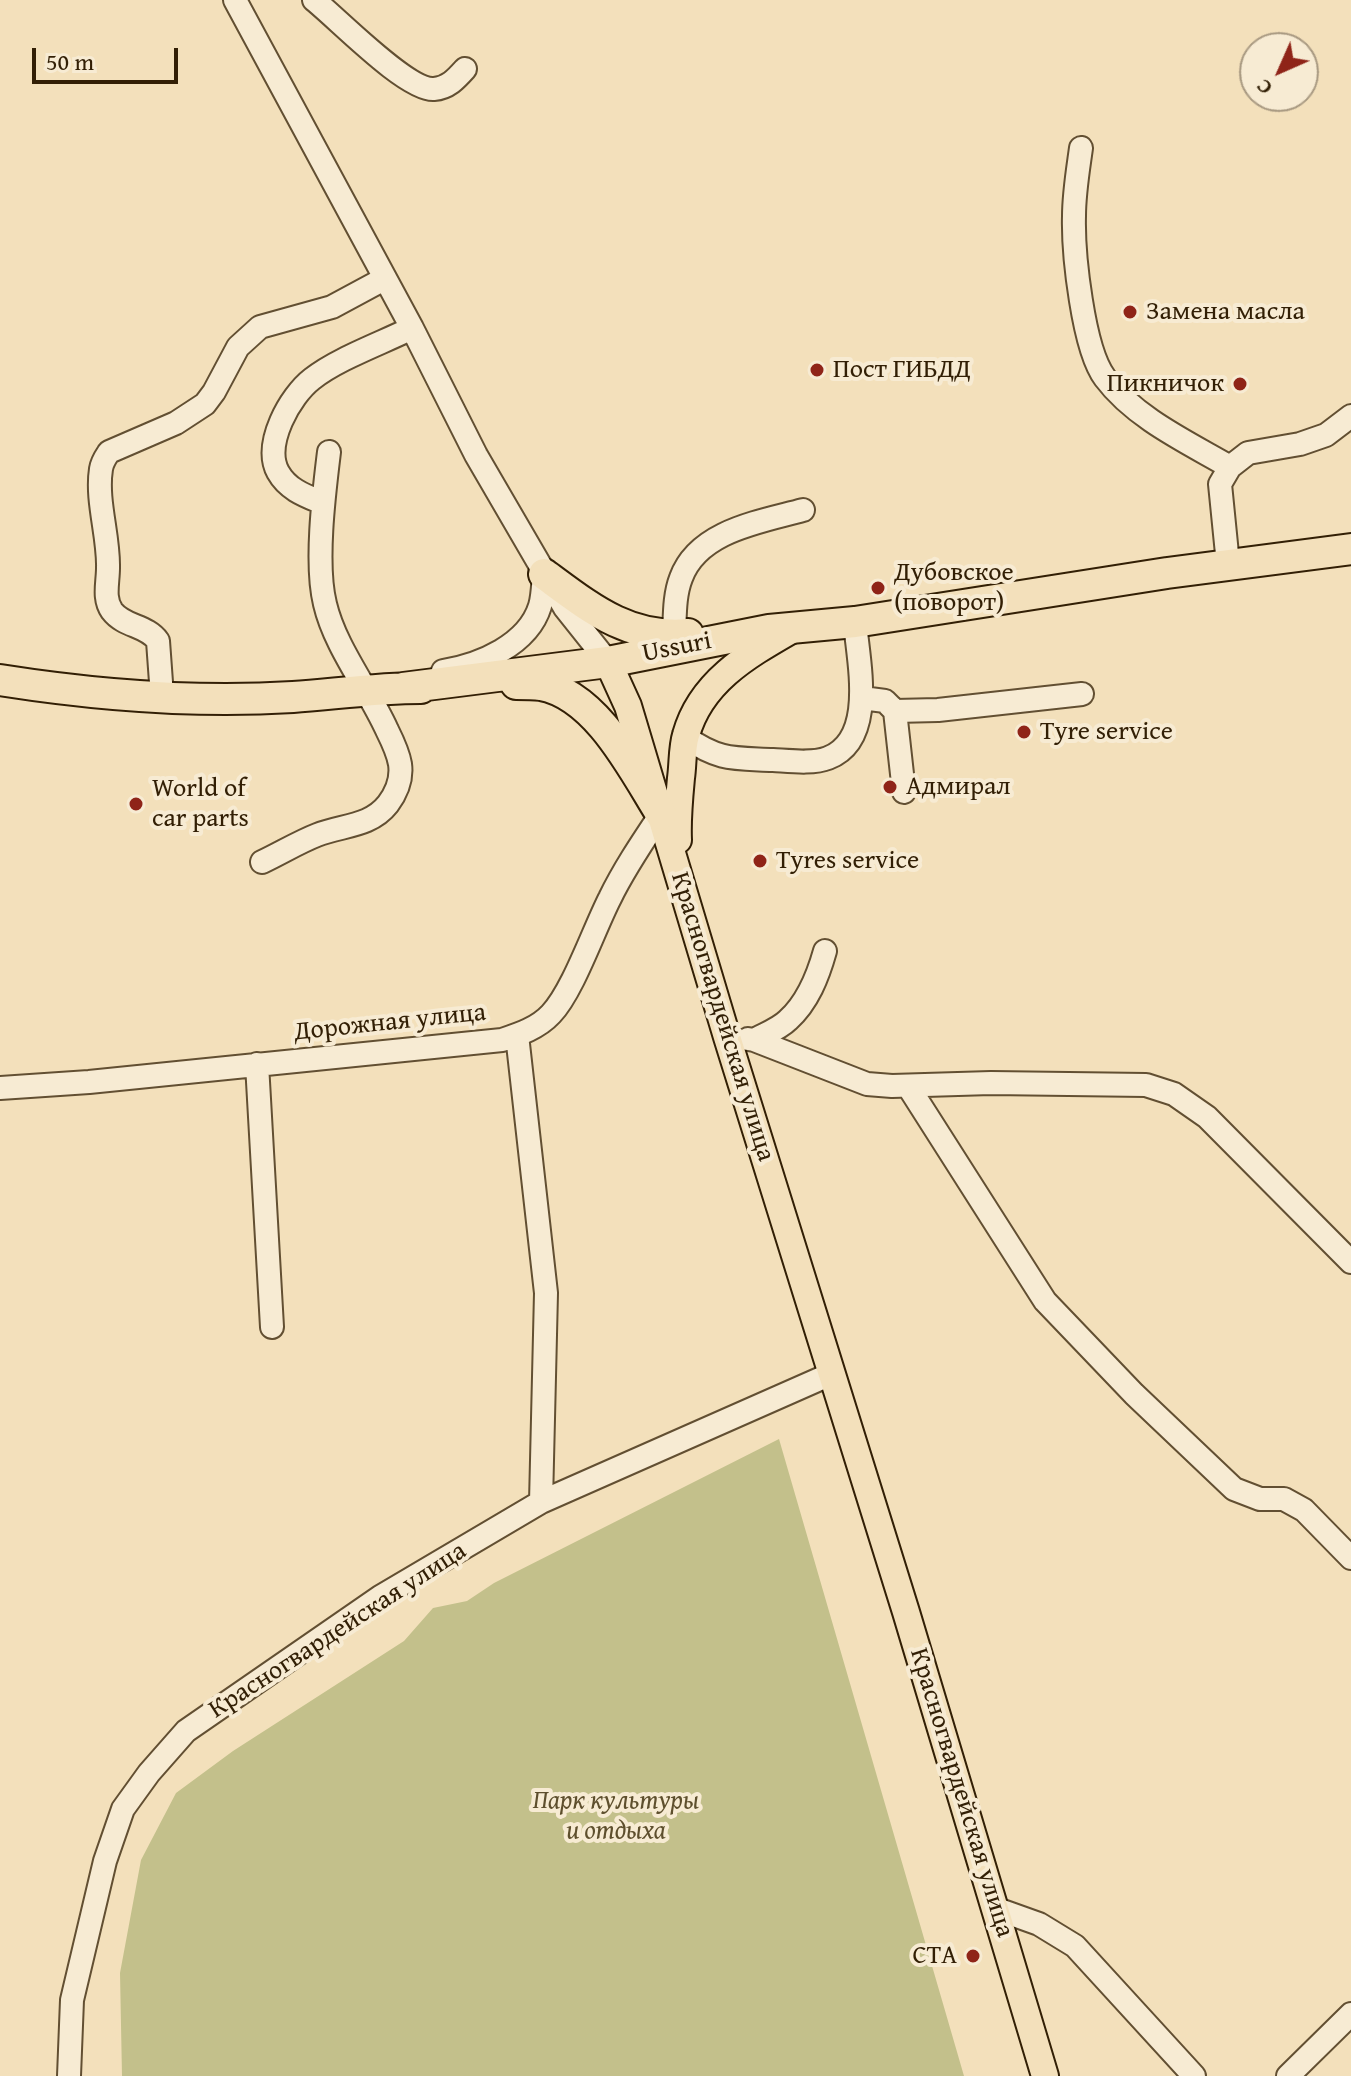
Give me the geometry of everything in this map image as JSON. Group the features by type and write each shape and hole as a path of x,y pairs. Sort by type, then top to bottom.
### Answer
{"highway":[{"name":"Ussuri","path":"0,680 49,688 162,696 291,697 403,688 608,662 783,628 855,622 1228,564 1351,549"},
{"path":"544,574 624,627 644,633 674,635 783,628"},
{"path":"403,688 514,684 541,685 557,690 574,699 596,718 661,814"}],"main road":[{"path":"680,879 677,821 685,737 695,711 723,676 783,628"},
{"name":"Красногвардейская улица","path":"608,662 628,706 727,1037 997,1909 1045,2076"}],"street":[{"path":"235,0 412,328 476,455 565,608 608,662"},
{"path":"314,0 419,87 443,87 453,82 465,69"},
{"path":"1081,148 1074,215 1086,330 1092,355 1104,378 1129,403 1158,425 1230,467"},
{"path":"162,696 158,641 148,630 130,625 114,614 108,604 101,483 103,461 109,452 176,423 205,404 238,347 260,327 332,307 384,279"},
{"path":"323,503 299,493 277,471 275,445 288,405 307,384 328,368 412,328"},
{"path":"1228,564 1220,484 1230,467 1248,453 1300,444 1326,435 1351,416"},
{"path":"262,862 319,834 348,828 372,818 388,804 399,785 400,764 368,690 339,642 324,604 321,579 323,503 329,452"},
{"path":"674,635 679,582 688,562 699,551 722,535 742,527 803,510"},
{"path":"368,690 392,681 458,668 485,659 514,642 530,625 540,607 544,574"},
{"path":"685,737 705,751 727,758 828,759 852,738 857,725 862,698 855,622"},
{"path":"895,711 938,710 1082,694"},
{"path":"862,698 885,701 895,711 904,792"},
{"name":"Дорожная улица","path":"0,1088 89,1082 502,1040 517,1035 552,1014 611,896 661,814"},
{"path":"754,1040 787,1022 807,998 825,951"},
{"path":"517,1035 546,1293 541,1502"},
{"path":"727,1037 754,1040 867,1084 1146,1085 1174,1094 1207,1117 1351,1262"},
{"path":"257,1064 272,1327"},
{"path":"908,1086 1045,1301 1134,1394 1234,1489 1260,1499 1284,1499 1304,1510 1351,1558"},
{"name":"Красногвардейская улица","path":"69,2076 72,2000 105,1861 123,1809 186,1731 380,1597 541,1502 831,1374"},
{"path":"997,1909 1039,1924 1075,1946 1194,2076"},
{"path":"1288,2076 1351,2014"}],"green space":[{"name":"Парк культуры и отдыха","path":"779,1439 964,2076 122,2076 120,1973 141,1860 176,1793 233,1751 404,1641 433,1608 467,1601 494,1583"}],"place":[{"name":"Замена масла","path":"1130,312"},
{"name":"Пост ГИБДД","path":"817,370"},
{"name":"Пикничок","path":"1240,384"},
{"name":"Дубовское (поворот)","path":"878,588"},
{"name":"Tyre service","path":"1024,732"},
{"name":"Адмирал","path":"890,787"},
{"name":"World of car parts","path":"136,804"},
{"name":"Tyres service","path":"760,861"},
{"name":"СТА","path":"973,1956"}]}
